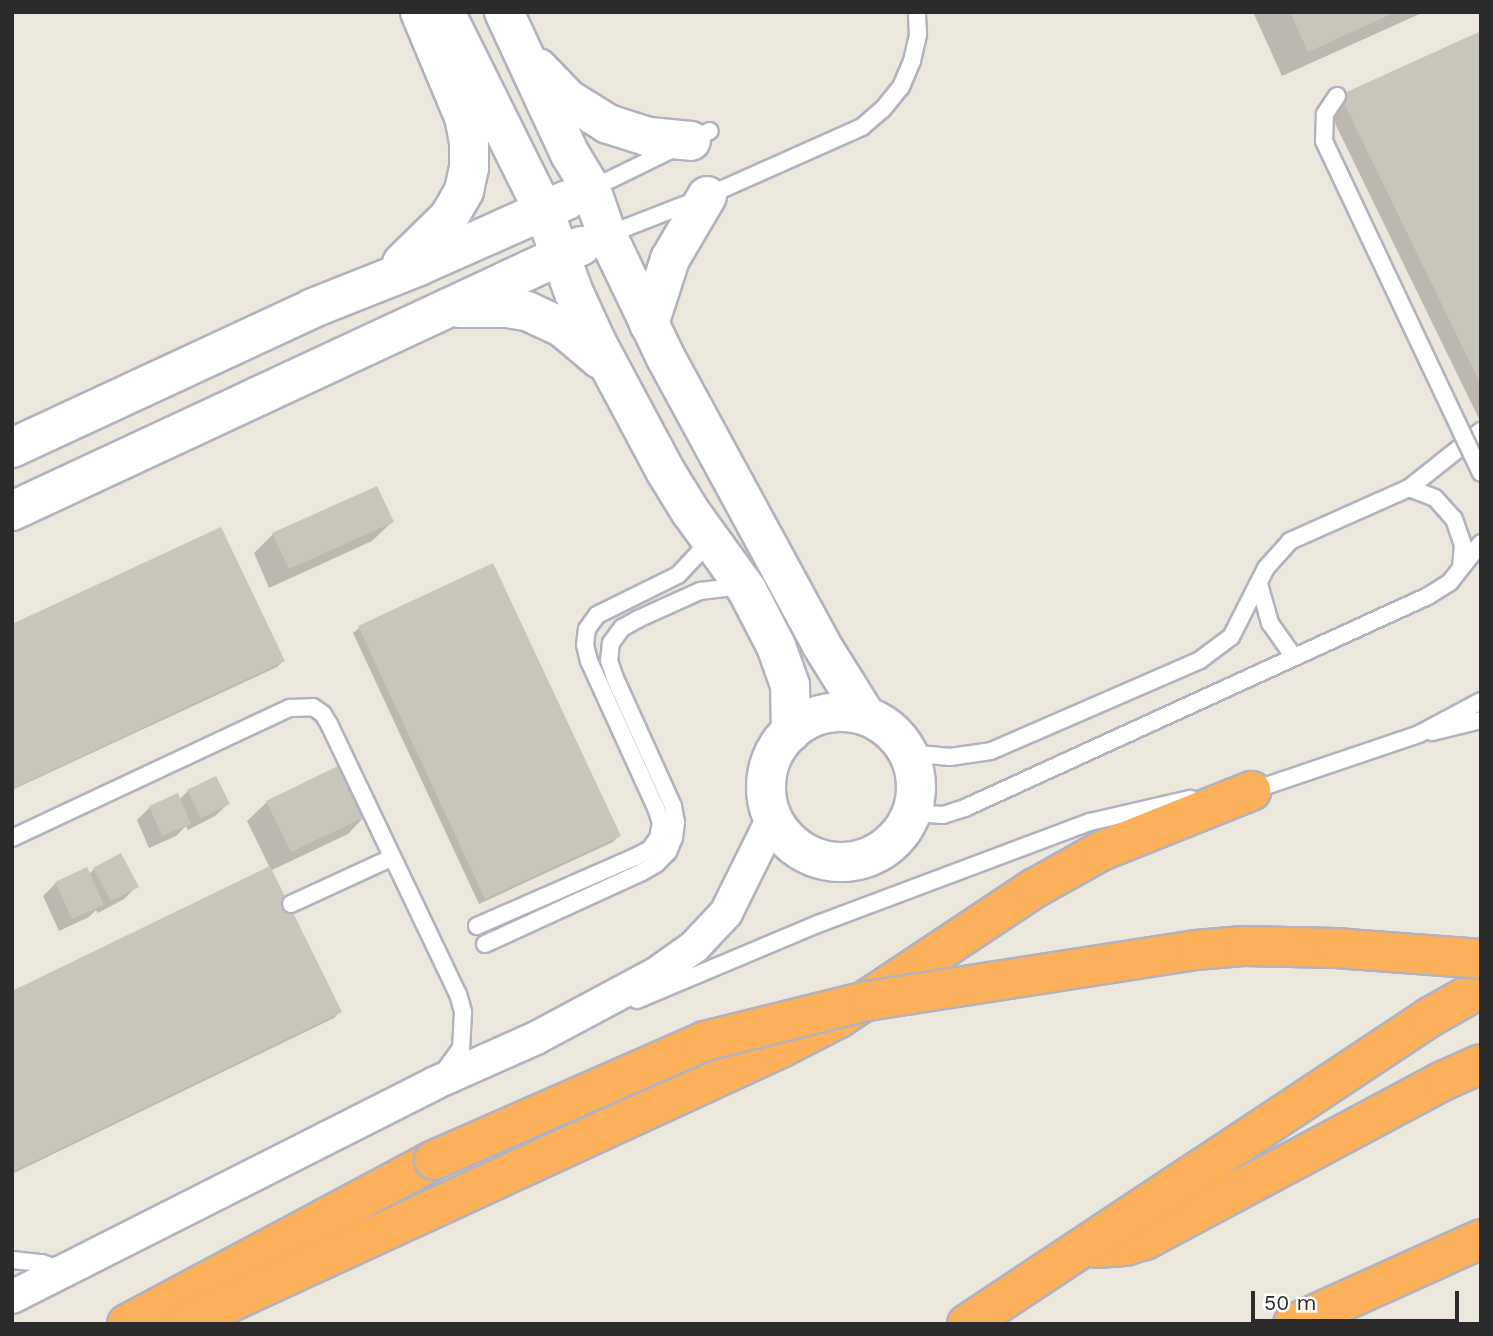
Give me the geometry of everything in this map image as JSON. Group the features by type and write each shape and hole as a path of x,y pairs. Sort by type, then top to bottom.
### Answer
{"highway":[{"path":"183,1324 781,1048 839,1018 1035,888 1090,857 1251,791"},
{"path":"127,1324 434,1160 705,1041 867,1001 1196,950 1242,946 1336,948 1481,959"},
{"path":"967,1324 1418,1025 1481,988"},
{"path":"1085,1248 1115,1247 1145,1240 1433,1086 1481,1064"},
{"path":"1293,1324 1481,1239"}],"main road":[{"path":"384,278 449,217 464,191 469,168 469,142 464,117 420,12"},
{"path":"445,12 544,211 559,256 612,371 666,472 747,590 785,665 793,706 791,732"},
{"path":"512,29 550,83 587,113 628,132 649,137 701,136"},
{"path":"512,29 570,154 591,189 607,235 649,324 821,644 866,716"},
{"path":"12,448 313,308 419,266 591,189"},
{"path":"649,324 670,259 707,195"},
{"path":"12,511 607,235"},
{"path":"450,308 507,308 543,317 579,340 612,371"},
{"path":"850,713 866,716 891,731 909,752 915,772 913,813 900,835 881,852 858,861 845,862 832,862 807,855 787,839 773,818 768,803 768,772 772,757 791,732 818,716 850,713"}],"street":[{"path":"12,1297 435,1083 536,1038 656,974 694,947 726,913 773,818"}],"lane":[{"path":"607,235 707,195 862,127 883,109 901,87 912,61 918,34 917,12"},
{"path":"1336,96 1325,114 1324,141 1481,473"},
{"path":"591,189 701,136"},
{"path":"909,752 950,757 990,751 1200,660 1231,637 1266,568 1290,541 1409,488 1481,431"},
{"path":"1409,488 1435,498 1454,519 1463,545 1460,572"},
{"path":"477,926 635,857 649,850 658,838 661,823 656,808 589,661 585,645 587,629 597,615 678,575 711,540"},
{"path":"913,813 943,814 967,807 1428,596 1460,572 1481,543"},
{"path":"1259,584 1269,624 1294,657"},
{"path":"485,944 642,872 656,864 668,852 674,838 676,822 673,806 615,678 609,661 611,643 622,628 700,591 728,585 743,586 747,590"},
{"path":"536,1038 608,1012 818,924 1090,822 1195,798 1251,791 1419,734 1481,701"},
{"path":"12,838 301,705 313,707 323,714 455,987 463,1012 461,1048 435,1083"},
{"path":"1419,734 1453,729 1481,720"},
{"path":"292,904 391,858"},
{"path":"12,1260 42,1263 64,1271"}],"building":[{"path":"1290,12 1396,12 1308,52"},
{"path":"1481,31 1481,385 1340,95"},
{"path":"377,486 394,522 289,569 272,533"},
{"path":"221,527 285,661 14,788 12,624"},
{"path":"493,563 621,836 485,899 358,626"},
{"path":"344,763 369,815 291,852 266,801"},
{"path":"216,776 230,804 201,818 187,790"},
{"path":"178,793 191,824 162,836 149,806"},
{"path":"121,853 139,887 111,901 93,868"},
{"path":"270,866 342,1012 12,1172 12,991"},
{"path":"87,867 104,905 72,919 55,882"}]}
